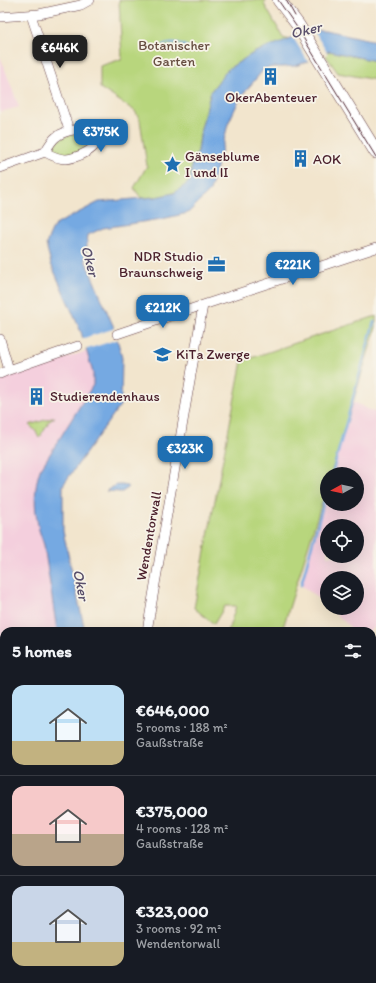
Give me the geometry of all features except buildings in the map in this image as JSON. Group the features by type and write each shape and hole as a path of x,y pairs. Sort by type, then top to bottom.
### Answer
{"main road":[{"path":"279,0 298,25"},
{"path":"285,0 298,25 376,152"}],"street":[{"path":"0,17 39,14 81,4 90,0"},
{"path":"31,15 69,130"},
{"path":"0,168 45,152 55,138 69,130 83,129 92,131 97,138 93,147 78,156 68,159 55,158 45,152"},
{"path":"117,334 376,248"},
{"name":"Wendentorwall","path":"148,627 203,305"},
{"path":"0,339 9,370"},
{"path":"0,374 78,346"}],"shaded area":[{"path":"0,56 19,107 0,112"},
{"path":"87,351 93,373 93,385 40,470 35,492 38,526 43,542 56,627 0,627 0,379"},
{"path":"352,401 376,413 376,626 350,627 337,615 364,615 364,571 320,571 320,600 301,585 321,511 364,511 364,467 334,467"}],"green space":[{"name":"Botanischer Garten","path":"119,0 265,0 266,2 264,4 283,37 291,39 255,52 228,69 211,91 201,129 198,151 192,164 190,181 179,190 171,194 141,198 134,188 147,166 140,120 135,111 100,88 100,66 122,59"},
{"path":"329,51 376,61 376,80 338,73 324,53"},
{"path":"88,133 94,138 91,145 70,156 52,152 51,148 63,137 72,134"},
{"path":"376,316 376,327 333,467 320,467 320,509 283,627 229,627 236,606 225,606 214,624 194,608 242,361"},
{"path":"55,417 47,423 48,425 39,438 35,430 29,425"}],"water":[{"path":"312,30 325,30 376,41 376,61 329,51 310,61 295,66 264,69 240,98 228,124 210,191 188,213 162,219 103,228 88,235 85,260 115,330 122,358 121,404 63,485 63,531 84,627 56,627 44,545 37,518 35,497 40,470 93,385 93,373 81,332 51,264 46,244 54,226 99,202 156,197 174,193 190,181 192,164 198,151 201,129 211,91 228,69 255,52"},
{"path":"116,485 127,486 128,488 122,492 106,491"}],"pier":[{"path":"312,28 328,54 309,63 292,36"},
{"path":"116,328 119,339 84,350 81,339"}],"waterway":[{"path":"163,45 174,43 181,44 191,49"},
{"path":"334,467 374,322"},
{"path":"301,585 321,511"}],"tram line":[{"path":"278,0 296,26 376,157"},
{"path":"286,0 295,16"}],"place":[{"name":"OkerAbenteuer","path":"271,77"},
{"name":"AOK","path":"300,159"},
{"name":"Gänseblume I und II","path":"172,164"},
{"name":"NDR Studio Braunschweig","path":"216,264"},
{"name":"KiTa Zwerge","path":"163,354"},
{"name":"Studierendenhaus","path":"37,396"}],"water label":[{"name":"Oker","path":"306,30"},
{"name":"Oker","path":"90,261"},
{"name":"Oker","path":"81,585"}]}
